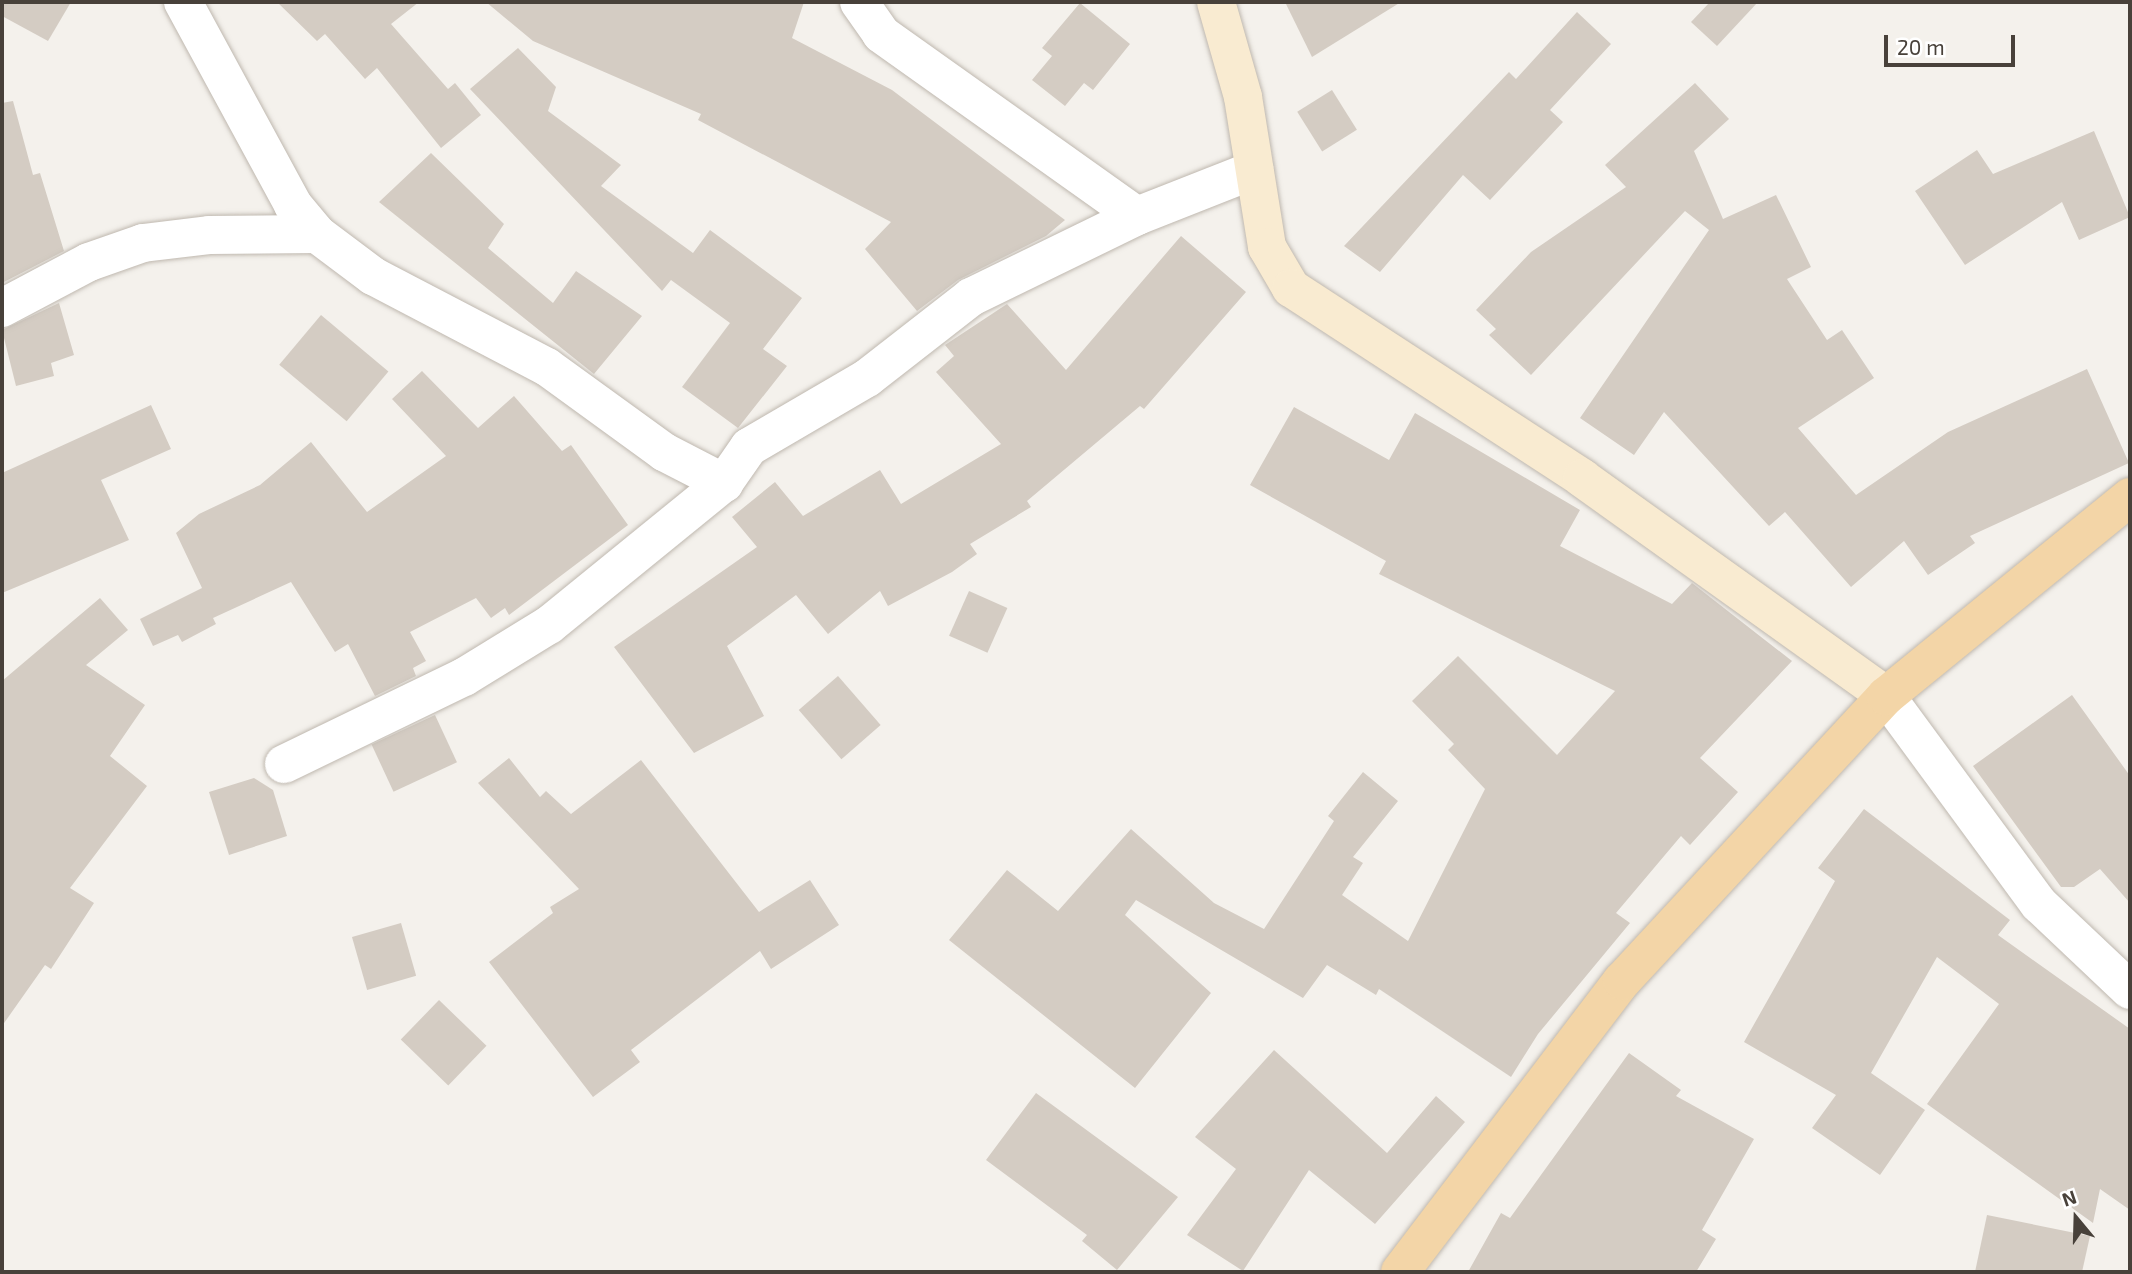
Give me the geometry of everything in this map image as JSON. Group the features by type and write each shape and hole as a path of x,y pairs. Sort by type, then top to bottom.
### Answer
{"main road":[{"path":"1400,1272 1622,981 1886,696 2108,510 2130,497"}],"street":[{"path":"183,2 293,205 317,234 373,276 547,367 664,452 724,483"},
{"path":"859,2 881,34 1137,216"},
{"path":"1216,2 1243,97 1267,247 1291,288 1582,478 1886,696 2039,904 2130,990"},
{"path":"284,764 464,677 549,625 724,483 748,447 867,379 971,297 1137,216 1254,170"},
{"path":"2,307 89,262 143,243 209,235 317,234"}],"building":[{"path":"2,2 71,2 48,41 2,16"},
{"path":"277,2 419,2 391,24 448,89 455,83 481,115 441,148 377,68 365,79 325,34 317,41"},
{"path":"486,2 804,2 792,38 892,90 1065,220 1046,236 958,280 917,311 865,249 891,222 698,120 701,114 533,41"},
{"path":"1285,2 1401,2 1312,57"},
{"path":"1710,2 1758,2 1717,46 1691,22"},
{"path":"1080,3 1130,44 1093,90 1084,83 1065,106 1032,80 1052,56 1042,48"},
{"path":"1577,12 1611,44 1550,110 1563,122 1490,200 1463,175 1380,272 1344,246 1509,72 1516,79"},
{"path":"518,48 556,87 548,111 621,165 601,186 693,253 710,230 802,298 763,349 787,366 738,428 682,387 730,323 671,280 662,291 470,89"},
{"path":"1695,83 1729,119 1694,151 1723,219 1776,195 1811,267 1787,279 1827,340 1842,330 1874,378 1798,428 1856,495 1948,432 2087,369 2129,463 1970,536 1975,543 1928,575 1904,541 1851,587 1785,512 1769,526 1664,412 1634,455 1580,418 1709,230 1685,211 1531,375 1489,335 1496,329 1476,310 1531,252 1626,187 1605,165"},
{"path":"1332,90 1357,130 1322,152 1297,112"},
{"path":"13,101 33,175 40,173 64,251 2,283 2,103"},
{"path":"2094,131 2130,217 2079,240 2062,202 1965,265 1915,191 1977,150 1993,174"},
{"path":"431,153 504,224 488,248 553,303 576,271 642,316 594,374 379,202"},
{"path":"1181,236 1246,292 1144,409 1140,406 1027,501 1031,507 970,544 977,554 952,572 888,606 880,591 828,634 796,595 727,646 764,716 694,753 614,647 757,547 732,517 775,482 803,516 880,470 901,504 1001,444 936,372 954,356 945,345 1007,304 1066,370"},
{"path":"59,303 74,355 51,363 54,376 16,386 2,330"},
{"path":"321,315 388,372 347,421 279,365"},
{"path":"422,371 478,428 514,396 562,451 571,445 628,525 509,615 505,608 491,618 476,598 410,632 426,661 413,668 416,676 375,696 348,644 335,652 291,582 213,618 216,624 182,642 178,635 153,646 140,619 202,588 176,533 199,514 260,485 311,442 367,512 446,456 392,399"},
{"path":"151,405 171,449 101,480 129,540 2,593 2,473"},
{"path":"1294,407 1389,460 1415,413 1580,510 1560,546 1672,604 1692,583 1792,661 1700,758 1738,792 1690,845 1681,836 1616,913 1630,923 1538,1034 1511,1077 1379,989 1376,995 1327,965 1303,998 1136,900 1125,915 1211,993 1135,1088 949,940 1007,870 1058,911 1131,829 1214,903 1264,929 1334,821 1328,816 1363,772 1398,801 1353,857 1363,863 1342,895 1408,941 1485,789 1448,750 1454,744 1412,701 1458,656 1557,755 1615,691 1379,574 1386,561 1250,485"},
{"path":"969,591 1007,608 987,653 949,636"},
{"path":"100,598 128,630 86,665 145,705 110,756 147,786 70,888 94,903 51,969 45,965 2,1026 2,681"},
{"path":"838,676 881,725 841,759 799,710"},
{"path":"2072,695 2130,776 2130,903 2100,869 2074,887 2061,887 1973,766"},
{"path":"435,715 457,762 394,792 372,745"},
{"path":"509,758 540,797 546,791 571,814 641,760 759,912 810,880 839,925 771,969 760,951 631,1050 640,1062 593,1097 489,962 553,913 550,907 579,889 478,783"},
{"path":"254,778 273,790 287,836 229,855 209,792"},
{"path":"1864,809 2010,920 1998,935 2130,1029 2130,1210 2100,1189 2093,1223 1927,1104 1999,1004 1937,957 1871,1073 1925,1110 1880,1175 1812,1128 1836,1095 1744,1042 1835,881 1818,868"},
{"path":"401,923 416,976 367,990 352,937"},
{"path":"439,1000 486,1046 448,1085 401,1040"},
{"path":"1274,1050 1387,1153 1436,1096 1465,1122 1375,1224 1309,1170 1243,1271 1187,1235 1236,1169 1195,1137"},
{"path":"1629,1053 1681,1090 1676,1096 1754,1139 1702,1230 1716,1239 1696,1272 1468,1272 1501,1213 1510,1218"},
{"path":"1036,1093 1178,1197 1117,1270 1082,1241 1087,1235 986,1160"},
{"path":"1987,1215 2090,1236 2082,1272 1975,1272"}]}
